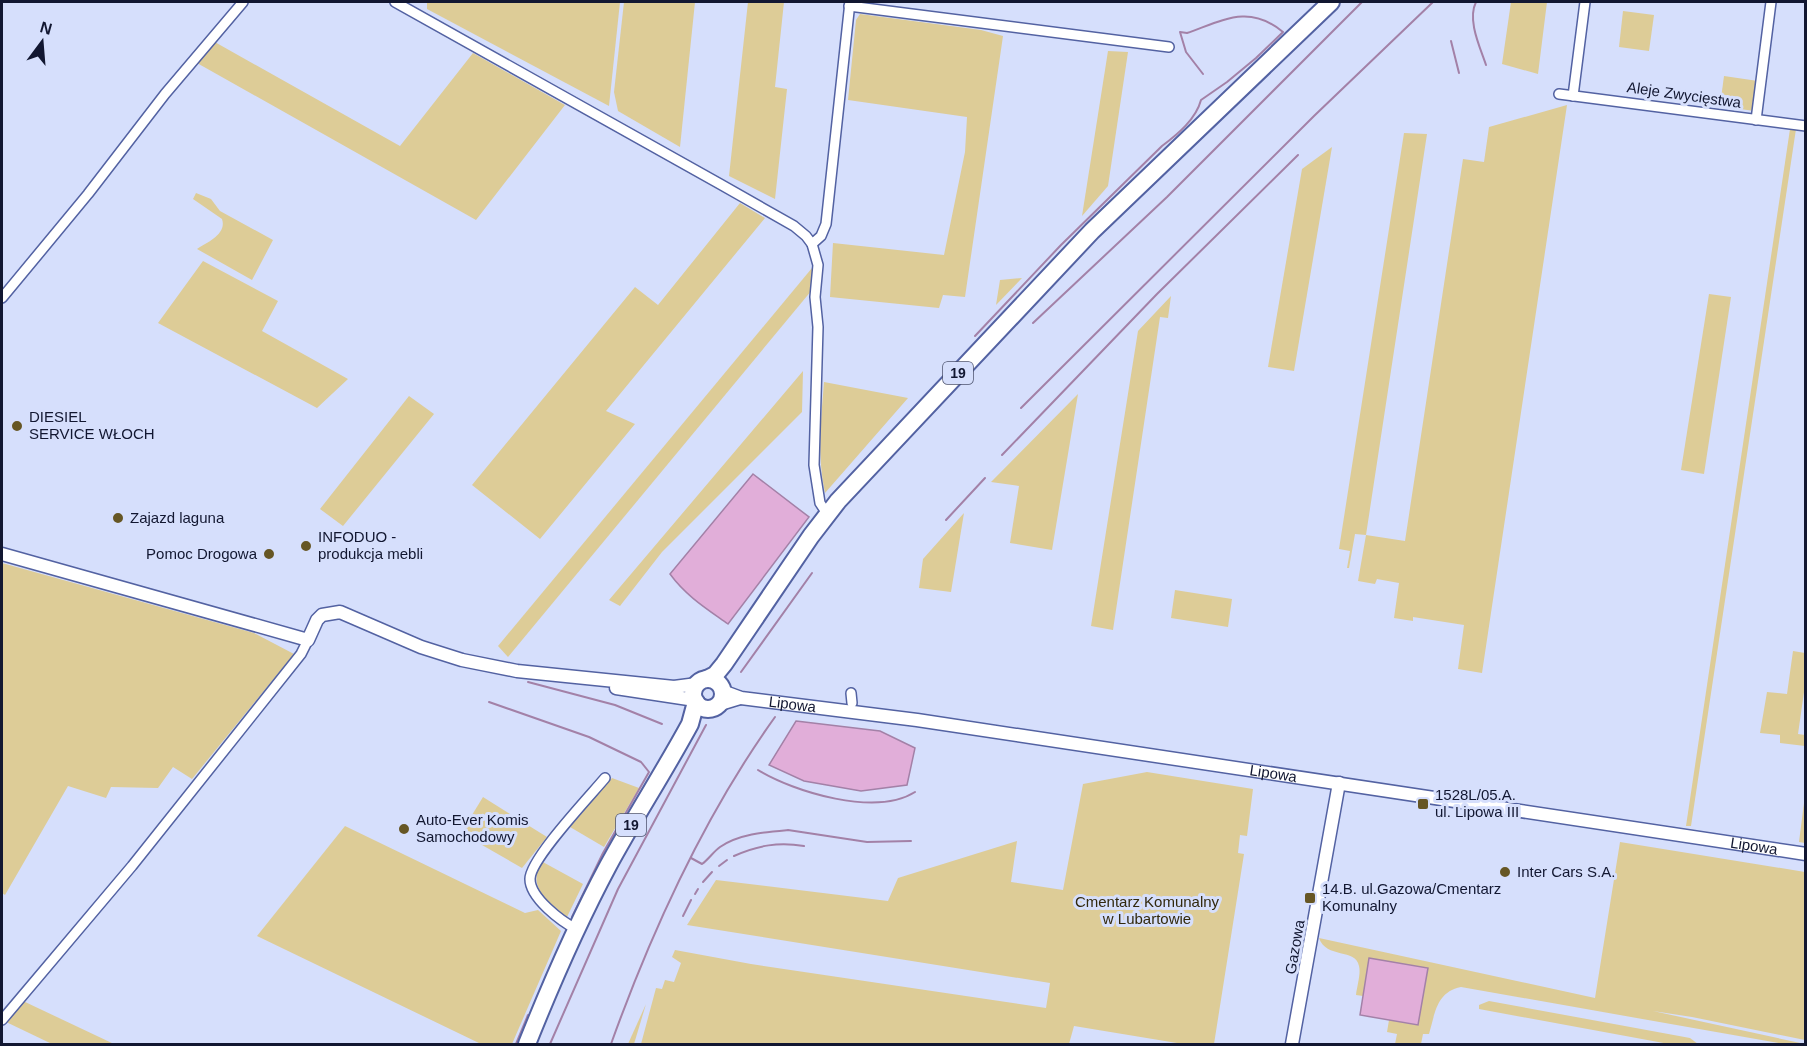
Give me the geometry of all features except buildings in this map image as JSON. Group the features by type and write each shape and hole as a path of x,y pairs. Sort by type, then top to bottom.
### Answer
{"highway":[{"name":"19","path":"527,1044 576,929 608,865 707,694 715,675 838,501 1092,231 1331,2"}],"street":[{"path":"2,298 88,194 165,94 243,2"},
{"path":"395,2 794,226 806,236 812,244 818,265 815,297 818,327 814,465 820,503 828,514"},
{"path":"1573,96 1585,2"},
{"path":"1756,120 1772,2"},
{"path":"812,244 821,236 826,224 850,4 1169,47"},
{"name":"Aleje Zwycięstwa","path":"1559,94 1806,126"},
{"path":"2,554 308,640 301,654 132,866 2,1020"},
{"name":"Lipowa","path":"308,640 316,620 332,612 340,612 421,647 462,660 517,671 674,687 707,694 916,720 1806,854"},
{"path":"576,929 539,901 534,893 530,878 531,871 542,852 605,778"},
{"name":"Gazowa","path":"1292,1044 1339,783"}],"green space":[{"path":"427,2 620,2 609,106 427,9"},
{"path":"624,2 695,2 680,147 618,111 614,92"},
{"path":"748,2 784,2 775,87 787,89 775,199 729,176"},
{"path":"1511,2 1547,2 1538,74 1502,64"},
{"path":"1623,11 1654,15 1649,51 1619,47"},
{"path":"860,14 981,30 1003,36 965,297 943,295 939,308 830,297 833,243 944,255 965,152 967,117 848,100 856,20"},
{"path":"213,41 400,146 473,53 565,105 476,220 197,63"},
{"path":"1108,51 1128,52 1108,186 1082,216"},
{"path":"1724,76 1758,81 1754,111 1720,106"},
{"path":"1567,105 1482,673 1458,669 1464,625 1413,617 1413,621 1394,618 1399,583 1377,579 1375,584 1358,581 1366,535 1405,541 1463,159 1484,162 1489,127"},
{"path":"1790,129 1796,129 1691,826 1686,826"},
{"path":"1404,133 1427,134 1366,535 1355,534 1349,568 1347,568 1350,551 1339,549"},
{"path":"1332,147 1294,371 1268,367 1302,169"},
{"path":"196,193 211,199 220,211 273,240 252,280 197,249 216,237 223,224 222,219 193,199"},
{"path":"740,203 765,218 606,411 635,424 540,539 472,485 635,287 658,305"},
{"path":"203,261 278,301 262,331 348,379 317,408 158,323"},
{"path":"812,268 812,290 508,657 498,646"},
{"path":"1022,278 996,305 1000,280"},
{"path":"1709,294 1731,297 1704,474 1681,470"},
{"path":"1171,296 1168,318 1160,317 1113,630 1091,626 1138,331"},
{"path":"803,371 802,412 662,552 620,606 609,600"},
{"path":"824,382 908,398 825,493 820,452"},
{"path":"1078,394 1052,550 1010,543 1019,486 991,482"},
{"path":"409,396 434,414 343,526 320,509"},
{"path":"964,513 951,592 919,588 923,559"},
{"path":"2,563 254,633 294,654 192,779 173,767 158,788 111,787 106,798 68,786 5,895 2,893"},
{"path":"1175,590 1232,599 1228,627 1171,618"},
{"path":"1793,651 1805,653 1805,685 1798,734 1805,735 1805,746 1780,743 1780,735 1760,733 1767,692 1787,694"},
{"name":"Cmentarz Komunalny w Lubartowie","path":"1147,772 1253,789 1247,836 1240,835 1238,853 1244,854 1214,1044 1183,1044 1074,1026 1069,1044 641,1044 656,988 662,989 665,980 674,982 681,963 672,957 675,950 751,964 1046,1008 1050,983 687,925 716,880 888,901 898,878 1017,841 1011,882 1063,890 1083,784"},
{"path":"612,778 639,788 604,847 570,827"},
{"path":"1805,795 1806,843 1799,842"},
{"path":"483,797 547,837 522,868 461,833"},
{"path":"345,826 525,913 538,910 561,931 512,1044 481,1044 257,936"},
{"path":"1620,842 1805,872 1805,1040 1653,1011 1805,1044 1784,1044 1461,987 1441,999 1429,1034 1423,1034 1421,1044 1395,1044 1397,1034 1387,1032 1389,1020 1418,1025 1370,958 1363,996 1356,995 1360,973 1357,960 1328,949 1319,938 1595,998"},
{"path":"541,861 583,884 567,917 547,900 538,887 536,879"},
{"path":"23,1001 114,1044 52,1044 4,1021"},
{"path":"1489,1001 1690,1038 1698,1044 1669,1044 1479,1009 1479,1005"},
{"path":"646,1004 634,1044 628,1044"}],"shaded area":[{"path":"753,474 809,517 728,624 690,596 670,574"},
{"path":"796,721 880,731 915,748 907,785 861,791 804,781 769,765"},
{"path":"1369,958 1428,968 1418,1025 1360,1015"}],"waterway":[{"path":"1033,323 1167,197 1362,2"},
{"path":"1021,408 1314,116 1433,2"},
{"path":"1476,2 1474,25 1486,65"},
{"path":"975,336 1061,245 1162,146 1186,126 1201,100 1256,58 1283,32 1271,23 1247,17 1236,17 1187,33 1180,32 1186,52 1203,74"},
{"path":"1451,41 1459,73"},
{"path":"1002,455 1157,294 1298,155"},
{"path":"946,520 985,478"},
{"path":"741,672 812,573"},
{"path":"528,682 615,705 662,724"},
{"path":"489,702 589,737 641,762 649,772 603,853 572,917"},
{"path":"611,1044 644,959 682,875 725,794 775,717"},
{"path":"550,1044 618,889 706,725"},
{"path":"758,770 792,786 835,799 879,802 899,799 915,792"},
{"path":"691,858 702,864 720,847 735,839 788,830 867,842 911,841"},
{"path":"734,856 769,845 804,846"},
{"path":"719,866 727,860"},
{"path":"703,882 712,872"},
{"path":"695,894 698,889"},
{"path":"683,916 691,900"},
{"path":"516,1044 528,1015"}],"place":[{"name":"DIESIEL SERVICE WŁOCH","path":"17,426"},
{"name":"Zajazd laguna","path":"118,518"},
{"name":"INFODUO - produkcja mebli","path":"306,546"},
{"name":"Pomoc Drogowa","path":"269,554"},
{"name":"1528L/05.A. ul. Lipowa III","path":"1423,804"},
{"name":"Auto-Ever Komis Samochodowy","path":"404,829"},
{"name":"Inter Cars S.A.","path":"1505,872"},
{"name":"14.B. ul.Gazowa/Cmentarz Komunalny","path":"1310,898"}]}
